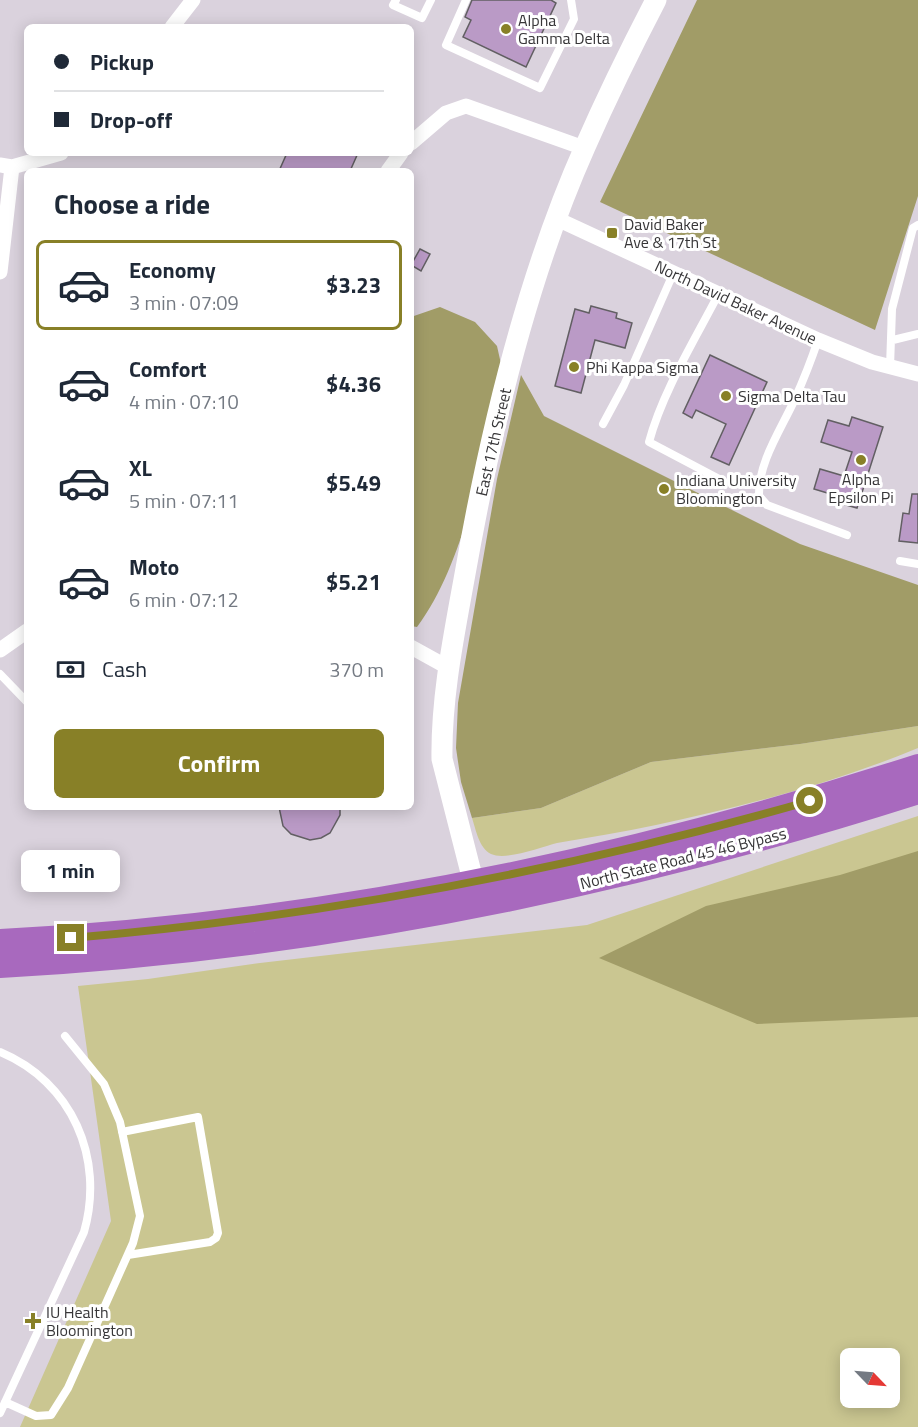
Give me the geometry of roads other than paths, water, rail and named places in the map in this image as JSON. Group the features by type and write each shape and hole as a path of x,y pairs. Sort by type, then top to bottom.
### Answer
{"highway":[{"name":"North State Road 45 46 Bypass","path":"476,894 581,861 810,801 918,766"},
{"name":"North State Road 45 46 Bypass","path":"0,942 214,924 363,902 476,894 598,881 711,853 918,791"},
{"path":"0,965 148,954 268,940 476,894"}],"main road":[{"name":"East 17th Street","path":"476,894 442,759 442,736 449,668 476,514 500,408 524,318 557,219 584,148 656,0"}],"street":[{"path":"174,24 193,0"},
{"path":"414,140 446,113 466,106 584,148"},
{"path":"0,272 6,166 48,156"},
{"name":"North David Baker Avenue","path":"557,219 718,296 818,340 872,362 918,374"},
{"path":"0,650 24,633"},
{"path":"414,649 449,668"}],"lane":[{"path":"396,0 393,5 422,18 431,0"},
{"path":"466,0 446,45 540,88 574,19 571,0"},
{"path":"890,367 892,309 913,228 918,225"},
{"path":"603,424 624,385 674,274"},
{"path":"718,296 654,424 650,442 723,481"},
{"path":"892,340 918,334"},
{"path":"818,340 794,401 770,452 758,485 759,496 767,505 847,535"},
{"path":"900,561 918,564"},
{"path":"0,674 24,695"},
{"path":"5,1402 36,1416 51,1415 68,1388 128,1255 141,1216 122,1132 104,1084 65,1036"},
{"path":"0,1053 17,1060 40,1076 67,1105 79,1127 87,1153 90,1187 88,1218 84,1232 0,1413"},
{"path":"122,1132 198,1117 218,1233 216,1238 210,1242 128,1255"}],"place":[{"name":"Alpha Gamma Delta","path":"506,29"},
{"name":"David Baker Ave & 17th St","path":"612,233"},
{"name":"Phi Kappa Sigma","path":"574,367"},
{"name":"Sigma Delta Tau","path":"726,396"},
{"name":"Alpha Epsilon Pi","path":"861,460"},
{"name":"Indiana University Bloomington","path":"664,489"},
{"name":"IU Health Bloomington","path":"33,1321"}]}
